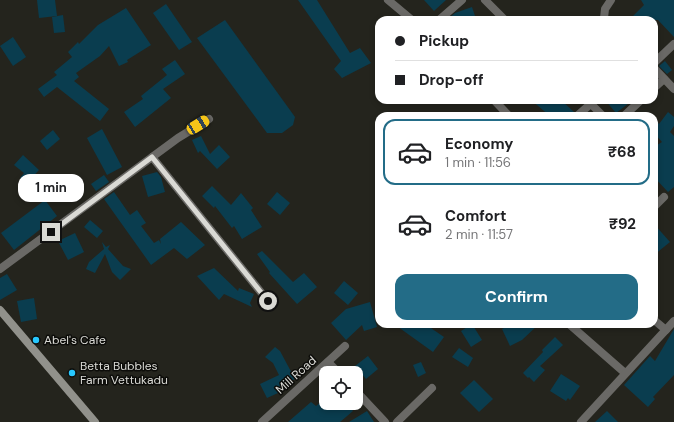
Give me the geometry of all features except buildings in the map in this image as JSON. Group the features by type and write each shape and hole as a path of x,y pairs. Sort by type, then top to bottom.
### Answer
{"main road":[{"path":"0,310 95,422"}],"street":[{"path":"388,0 398,3 409,16"},
{"path":"444,16 462,0"},
{"path":"485,0 501,16"},
{"path":"604,16 605,9 611,0"},
{"path":"658,59 674,44"},
{"path":"658,72 674,89"},
{"path":"658,84 664,79"},
{"path":"498,104 505,112"},
{"path":"581,112 588,104"},
{"path":"593,104 600,112"},
{"path":"628,112 637,104"},
{"path":"0,269 152,157 209,119"},
{"path":"152,157 268,301"},
{"path":"658,203 664,197"},
{"path":"581,422 674,321"},
{"path":"658,323 666,330"},
{"path":"574,328 625,373"},
{"name":"Mill Road","path":"262,422 345,346"},
{"path":"328,362 332,366"},
{"path":"397,422 432,388"},
{"path":"363,398 385,422"}],"place":[{"name":"Abel's Cafe","path":"36,340"},
{"name":"Betta Bubbles Farm Vettukadu","path":"72,373"}],"route":[{"path":"51,232 152,157 268,301"}]}
